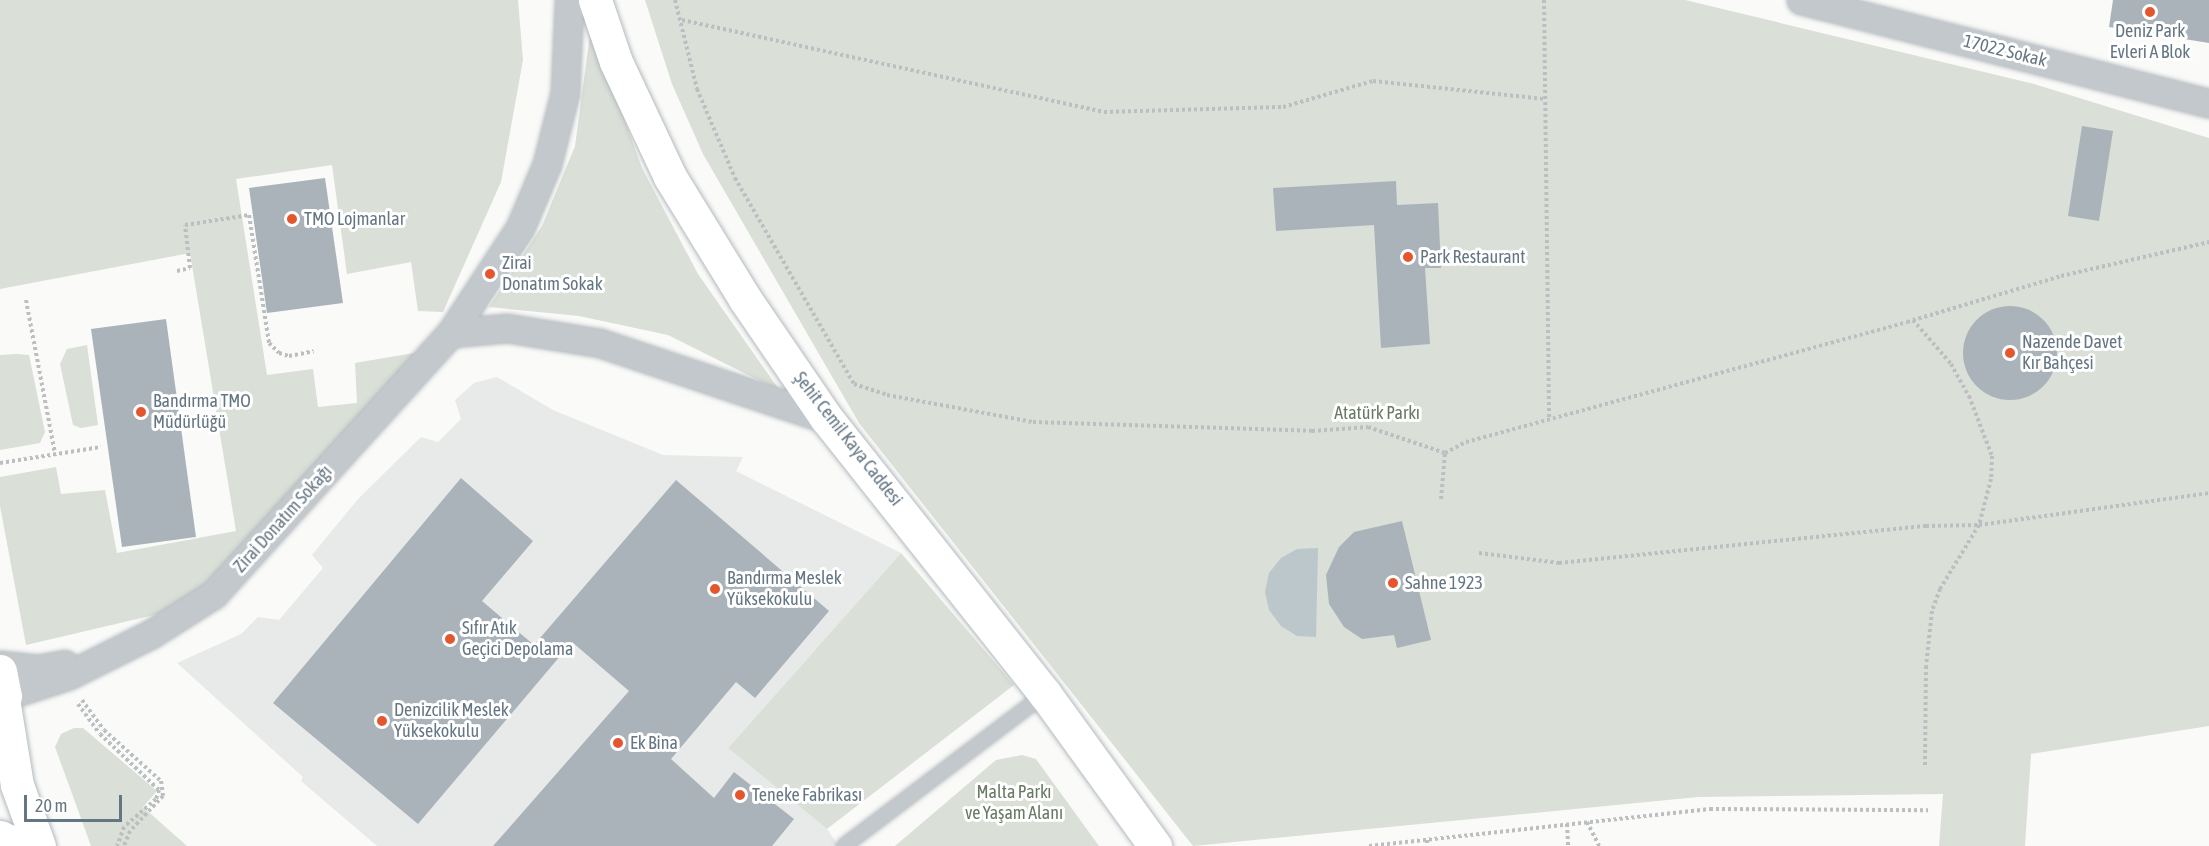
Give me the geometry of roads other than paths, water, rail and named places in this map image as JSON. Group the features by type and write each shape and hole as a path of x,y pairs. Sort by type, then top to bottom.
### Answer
{"main road":[{"name":"Şehit Cemil Kaya Caddesi","path":"595,0 616,62 670,177 745,299 827,418 1046,694 1155,846"},
{"path":"2,690 17,785 39,846"},
{"path":"0,837 19,846"}],"street":[{"name":"Zirai Donatım Sokağı","path":"2,690 76,670 151,634 214,594 452,333 520,228 548,164 565,93 569,0"},
{"name":"17022 Sokak","path":"1801,0 2209,103"},
{"path":"452,333 507,328 600,343 827,418"}],"lane":[{"path":"844,846 1046,694"}],"place":[{"name":"Deniz Park Evleri A Blok","path":"2150,12"},
{"name":"TMO Lojmanlar","path":"292,219"},
{"name":"Park Restaurant","path":"1408,257"},
{"name":"Zirai Donatım Sokak","path":"490,274"},
{"name":"Nazende Davet Kır Bahçesi","path":"2010,353"},
{"name":"Bandırma TMO Müdürlüğü","path":"141,412"},
{"name":"Sahne 1923","path":"1393,583"},
{"name":"Bandırma Meslek Yüksekokulu","path":"715,589"},
{"name":"Sıfır Atık Geçici Depolama","path":"450,639"},
{"name":"Denizcilik Meslek Yüksekokulu","path":"382,721"},
{"name":"Ek Bina","path":"618,743"},
{"name":"Teneke Fabrikası","path":"740,795"}],"park label":[{"name":"Atatürk Parkı","path":"1377,413"},
{"name":"Malta Parkı ve Yaşam Alanı","path":"1014,803"}]}
